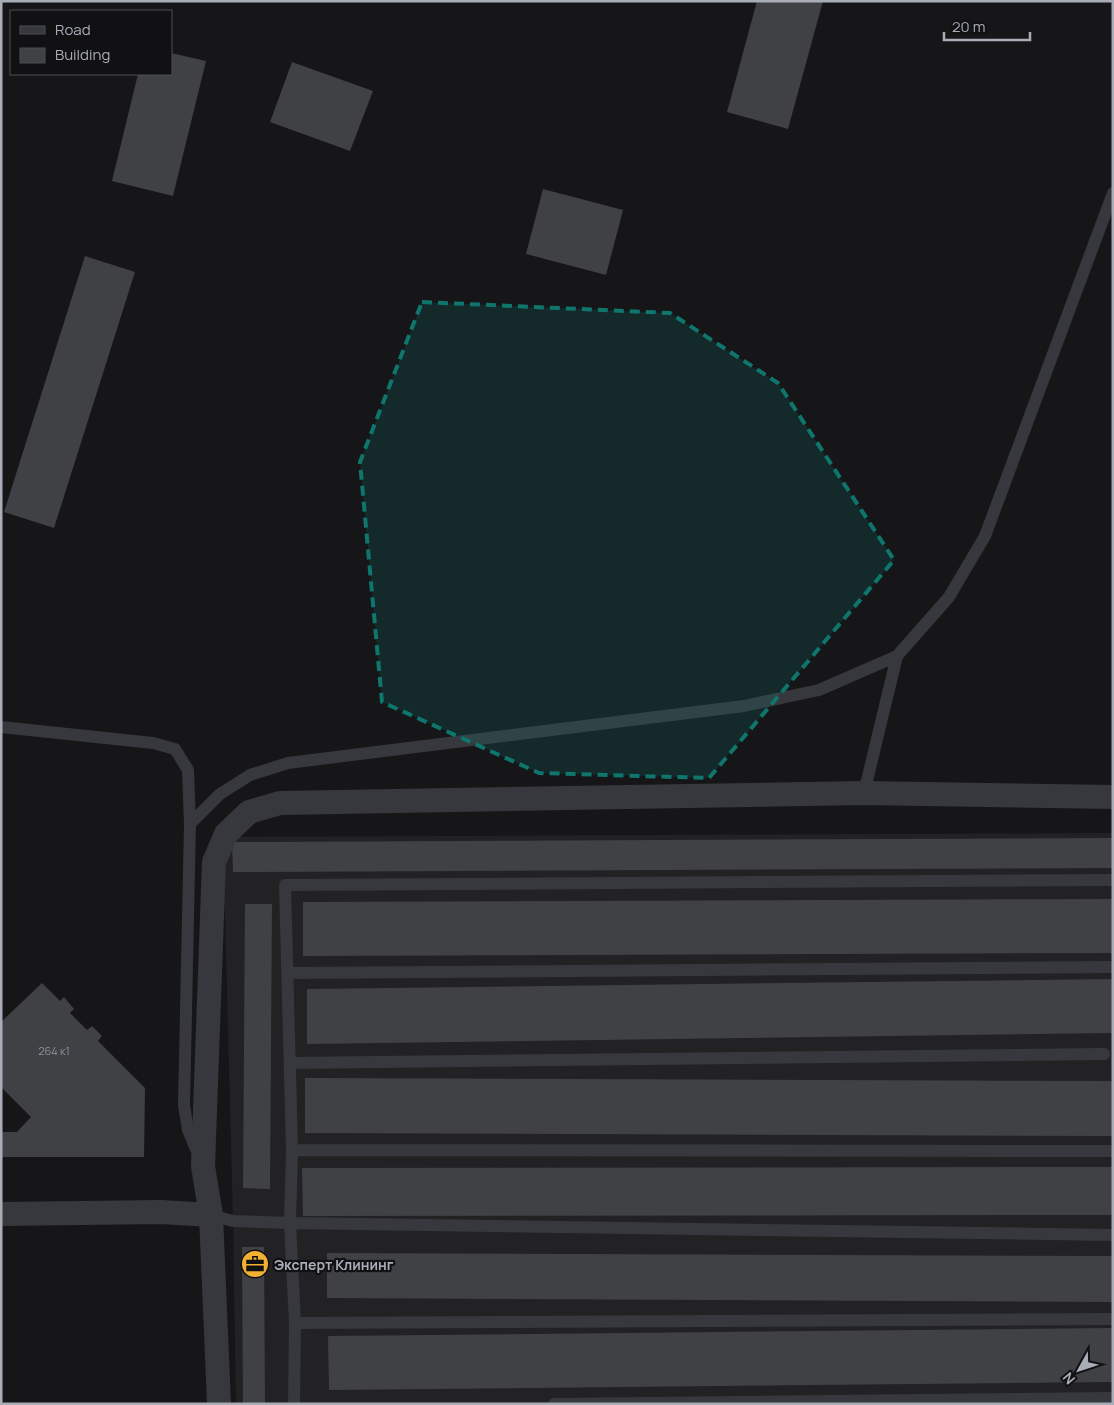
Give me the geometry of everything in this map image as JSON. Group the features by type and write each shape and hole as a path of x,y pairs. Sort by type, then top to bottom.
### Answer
{"street":[{"path":"219,1404 211,1215 203,1166 214,862 226,834 249,812 280,803 864,793 1113,797"},
{"path":"1,1214 161,1212 211,1215"}],"lane":[{"path":"190,824 220,794 250,775 288,763 744,706 819,690 897,656 949,597 985,536 1113,193"},
{"path":"864,793 897,656"},
{"path":"1,727 153,743 175,749 188,770 190,824 184,1105 188,1130 203,1166"},
{"path":"294,1404 296,1323 290,1223 292,1150 285,885 1113,880"},
{"path":"287,973 1113,967"},
{"path":"290,1063 1104,1054"},
{"path":"292,1150 1113,1151"},
{"path":"211,1215 233,1221 290,1223 1113,1235"},
{"path":"296,1323 1113,1319"},
{"path":"554,1404 1113,1398"}],"highlighted area":[{"path":"422,302 670,313 778,383 894,560 709,778 539,773 382,702 360,462"}],"shaded area":[{"path":"1113,833 1113,1404 236,1404 223,837"}],"building":[{"path":"757,1 823,1 788,129 727,112"},
{"path":"172,53 206,61 173,196 112,181 138,75 172,75"},
{"path":"292,62 373,91 350,151 270,122"},
{"path":"543,189 623,210 606,275 526,254"},
{"path":"85,256 135,272 54,528 4,512"},
{"path":"1113,838 1113,868 233,872 232,842"},
{"path":"1113,899 1113,953 303,956 303,902"},
{"path":"245,904 272,904 270,1189 243,1188"},
{"path":"1113,979 1113,1033 307,1044 307,989"},
{"path":"42,983 60,1001 64,997 74,1009 70,1013 87,1030 92,1026 102,1036 98,1041 145,1088 144,1157 1,1157 1,1132 17,1132 31,1117 1,1087 1,1022"},
{"path":"305,1078 1113,1081 1113,1136 305,1133"},
{"path":"1113,1167 1113,1215 303,1216 302,1168"},
{"path":"242,1247 264,1247 265,1404 243,1404"},
{"path":"327,1253 1113,1256 1113,1302 327,1298"},
{"path":"1113,1328 1113,1382 329,1390 328,1336"}],"place":[{"name":"Эксперт Клининг","path":"255,1264"}]}
